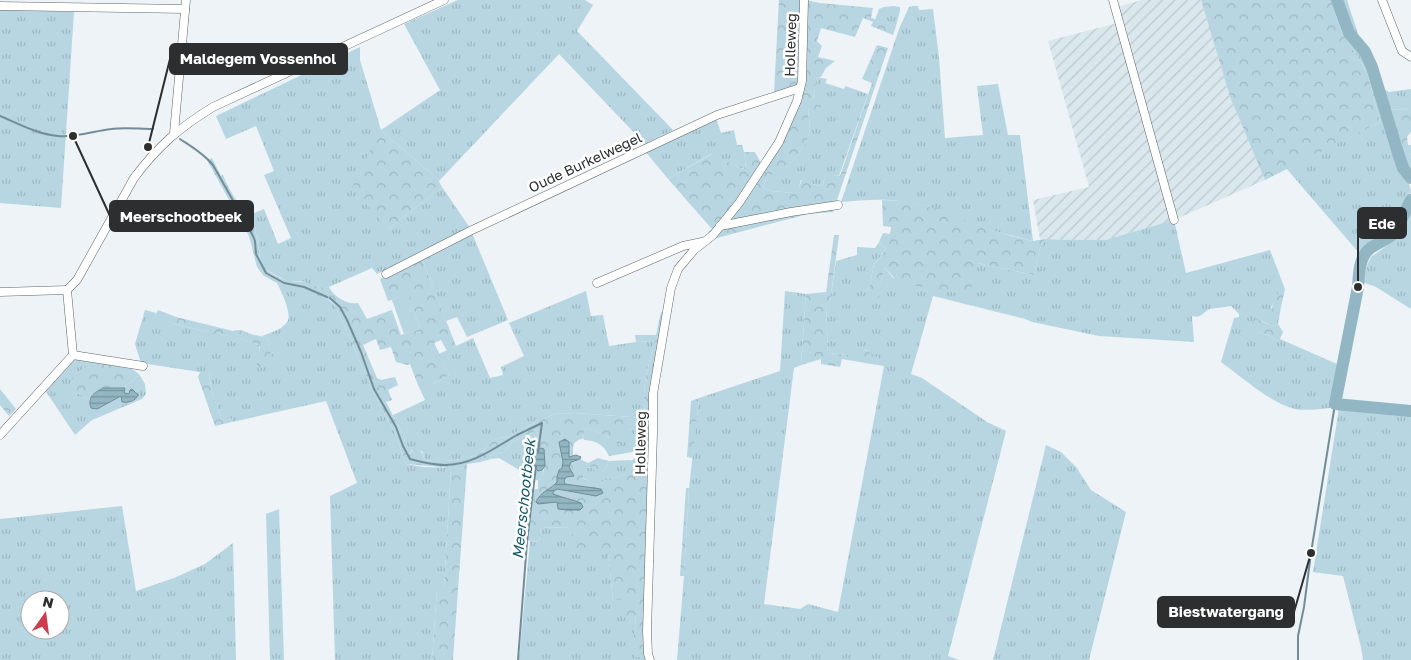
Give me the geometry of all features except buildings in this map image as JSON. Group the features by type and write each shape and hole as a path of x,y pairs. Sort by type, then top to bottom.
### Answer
{"street":[{"path":"174,133 186,0"},
{"path":"0,292 67,290 77,280 134,178 153,154 174,133 189,122 213,107 444,0"},
{"name":"Holleweg","path":"650,660 647,631 653,394 670,288 678,269 694,250 713,235 739,203 779,142 797,101 802,81 804,0"},
{"path":"1113,0 1174,220"},
{"path":"1382,0 1402,51 1411,57"},
{"path":"0,6 185,9"},
{"name":"Oude Burkelwegel","path":"386,274 470,231 717,115 800,88"},
{"path":"720,226 838,205"},
{"path":"597,283 683,246 706,241"},
{"path":"0,435 73,355 67,290"},
{"path":"73,355 143,366"}],"shaded area":[{"path":"1142,0 1201,0 1230,97 1265,180 1174,220 1137,232 1106,240 1040,239 1033,200 1089,187 1048,41 1121,22 1117,7"},
{"path":"103,388 125,388 124,393 129,394 132,389 138,395 136,399 129,402 122,402 121,396 97,409 91,408 91,398"},
{"path":"565,439 569,442 569,457 576,455 581,457 571,462 569,467 574,476 566,477 565,484 601,489 603,493 596,496 557,489 553,492 553,494 581,503 583,507 580,510 558,509 557,502 538,504 536,502 540,496 557,482 559,470 562,468 563,462 559,442"},
{"path":"540,448 544,449 545,466 542,470 538,471 533,460 536,451"}],"green space":[{"path":"458,0 585,0 593,5 577,31 673,130 645,144 559,54 439,181 380,130 388,229 442,187 470,228 377,274 372,268 322,289 302,281 289,282 264,269 260,259 258,238 247,216 264,209 278,244 291,238 264,175 274,171 256,126 226,139 216,116 360,47 360,60 381,130 440,90 404,24"},
{"path":"779,0 806,0 873,8 871,18 896,26 893,35 871,26 873,22 863,18 855,37 821,28 817,41 822,46 818,57 835,61 826,68 821,77 817,77 813,99 820,109 815,113 809,108 809,134 797,155 785,169 779,169 766,179 763,188 771,191 795,193 806,171 811,172 812,184 819,186 823,184 828,174 840,176 872,83 862,79 877,45 888,48 833,212 808,214 713,239 708,232 712,229 668,179 712,154 740,168 746,169 744,152 755,152 761,163 765,166 803,85 774,92"},
{"path":"1201,0 1331,0 1342,33 1367,72 1380,122 1265,180 1230,97"},
{"path":"1331,0 1347,0 1358,34 1370,48 1384,89 1389,92 1411,89 1411,109 1387,110 1390,120 1384,121 1394,153 1409,184 1411,190 1410,197 1390,233 1370,244 1359,253 1286,168 1380,122 1367,72 1342,33"},
{"path":"894,6 900,7 896,26 875,20 879,9"},
{"path":"918,6 919,10 933,9 945,138 983,135 977,86 998,84 1008,135 1020,135 1033,241 981,227 916,204 882,200 841,202 899,29 909,7"},
{"path":"0,9 74,12 61,208 0,203"},
{"path":"817,77 827,79 825,83 844,89 845,86 868,94 839,176 825,177 823,184 819,186 801,180 795,193 771,191 763,188 766,179 779,168 785,169 801,150 807,139 810,128 809,108 815,113 819,105 813,100"},
{"path":"1411,109 1411,132 1407,137 1408,145 1411,145 1411,154 1401,156 1387,110"},
{"path":"716,118 721,133 734,130 737,145 742,145 746,169 711,154 668,179 645,151"},
{"path":"380,130 437,178 442,187 388,229 352,188"},
{"path":"1411,154 1411,174 1401,156"},
{"path":"212,158 257,236 260,257 265,269 291,282 304,282 319,287 329,287 341,300 358,303 367,319 392,310 401,335 420,329 408,295 388,301 380,279 422,259 456,346 447,351 441,340 434,343 450,375 431,385 418,385 410,364 396,362 391,347 380,350 376,339 363,345 377,378 381,380 395,377 398,385 388,390 392,400 386,402 404,437 408,455 415,448 420,451 425,460 445,461 468,457 480,453 497,438 505,438 555,414 575,413 646,418 644,388 655,341 636,342 635,335 656,335 661,312 664,313 651,382 649,450 633,452 633,449 642,445 638,431 628,430 626,438 619,445 610,438 586,427 583,438 574,444 573,456 569,457 569,442 560,441 562,468 559,470 557,482 542,494 553,502 557,502 558,509 580,510 572,499 562,498 553,494 557,489 590,495 575,485 565,484 566,477 571,477 569,467 571,462 580,459 588,463 598,458 609,461 603,471 597,472 590,467 586,468 583,478 585,480 603,481 623,475 633,459 643,458 647,460 645,657 634,657 635,615 625,616 623,600 613,600 608,554 573,554 572,528 541,527 539,542 526,540 527,490 538,489 538,481 543,474 544,466 544,449 536,448 538,430 512,442 504,452 490,456 491,459 467,464 453,660 432,660 437,589 444,589 451,468 406,464 395,433 372,390 337,308 324,297 301,287 277,283 264,276 257,267 249,236 207,160"},
{"path":"882,200 906,201 933,208 1011,236 1033,241 1045,239 1040,248 1034,275 977,263 970,295 899,283 885,268 880,285 883,289 881,294 876,300 868,300 866,291 870,285 874,264 886,249 879,242 883,233 890,234 891,227 883,226"},
{"path":"1411,208 1411,309 1376,287 1362,282 1371,257 1392,242"},
{"path":"1174,220 1186,273 1270,250 1285,289 1280,290 1271,307 1275,315 1275,325 1272,326 1262,321 1258,332 1278,341 1280,339 1337,364 1330,408 1295,409 1276,402 1221,362 1234,318 1239,317 1239,314 1231,306 1210,309 1200,316 1192,316 1194,342 1099,336 1032,322 933,296 911,374 922,378 987,422 1006,431 948,656 959,660 677,660 689,488 699,398 780,371 785,291 806,294 801,365 794,368 764,604 800,609 808,604 838,612 884,366 877,365 879,358 869,354 866,350 850,355 828,353 826,304 830,302 836,261 857,255 857,247 875,248 879,242 886,249 874,264 870,285 866,291 880,285 885,268 893,278 977,263 1034,275 1040,248 1045,239 1106,240"},
{"path":"472,233 508,320 467,337 457,317 446,321 422,259"},
{"path":"834,235 839,235 830,302 826,304 828,353 850,355 857,349 861,349 879,358 877,365 842,359 840,367 821,364 821,359 801,365 806,294 826,292"},
{"path":"277,283 318,293 332,302 337,308 372,390 395,433 406,464 451,468 444,590 437,589 432,660 335,660 330,496 357,483 326,401 232,422 231,418 222,420 211,388 209,372 141,363 135,344 145,310 156,313 155,315 173,324 234,337 259,345 257,364 271,356 267,338 262,336 283,327 287,322 289,314"},
{"path":"1280,289 1285,289 1278,324 1283,332 1278,341 1251,327 1256,319 1272,326 1275,325 1275,315 1272,309"},
{"path":"586,291 591,316 603,315 609,346 655,341 644,389 646,418 575,413 555,414 505,438 497,438 480,453 468,457 431,461 425,460 422,451 412,450 407,455 404,437 393,415 425,400 418,385 431,385 450,375 439,354 473,338 490,378 503,375 501,367 524,356 509,323"},
{"path":"408,294 420,329 404,334 392,300"},
{"path":"158,310 176,317 233,331 242,330 265,337 267,338 271,355 285,350 287,354 285,357 261,368 257,367 259,345 233,337 173,324 155,316"},
{"path":"73,359 87,361 83,369 74,375 75,393 89,400 90,405 97,409 119,397 129,394 124,393 126,385 139,374 145,384 146,394 142,399 92,420 75,435 45,390"},
{"path":"87,361 132,369 139,374 125,388 100,390 92,395 89,400 75,393 71,387 74,375 83,369"},
{"path":"200,372 209,372 211,388 222,420 231,418 232,422 215,426 198,377"},
{"path":"0,389 16,409 9,416 0,405"},
{"path":"699,398 693,458 687,457 691,401"},
{"path":"1339,408 1411,415 1411,660 1363,660 1343,576 1313,572"},
{"path":"586,427 610,438 626,438 627,430 630,429 639,431 642,445 633,449 633,452 609,456 599,444 584,440"},
{"path":"538,430 536,448 540,448 536,451 542,470 544,468 542,477 538,481 499,458 491,459 490,456 504,452 512,442"},
{"path":"1046,445 1061,452 1076,467 1091,490 1126,512 1089,660 993,660"},
{"path":"631,460 623,475 597,482 583,478 586,467 605,470 609,461"},
{"path":"686,488 689,488 684,576 680,576"},
{"path":"122,506 136,591 174,578 205,564 233,543 236,660 0,660 0,519"},
{"path":"279,509 284,660 270,660 266,514"},
{"path":"541,527 573,528 608,553 613,600 623,600 635,615 635,657 645,657 646,660 519,660 530,541 539,542"}],"waterway":[{"path":"1337,0 1349,33 1365,52 1372,67 1403,168 1411,178"},
{"name":"Meerschootbeek","path":"0,116 35,131 58,136 77,135 116,128 153,129"},
{"name":"Meerschootbeek","path":"180,139 213,165 253,236 256,254 266,273 284,283 304,287 327,297"},
{"path":"1411,200 1392,235 1368,250 1362,259 1335,404 1411,411"},
{"name":"Meerschootbeek","path":"330,298 340,307 347,320 374,389 396,427 410,459 441,465 465,462 483,455 542,423 538,452"},
{"path":"1298,660 1298,636 1335,404"},
{"name":"Meerschootbeek","path":"518,660 527,542 536,466"}],"place":[{"name":"Meerschootbeek","path":"73,136"},
{"name":"Maldegem Vossenhol","path":"148,147"},
{"name":"Ede","path":"1358,287"},
{"name":"Biestwatergang","path":"1311,553"}]}
